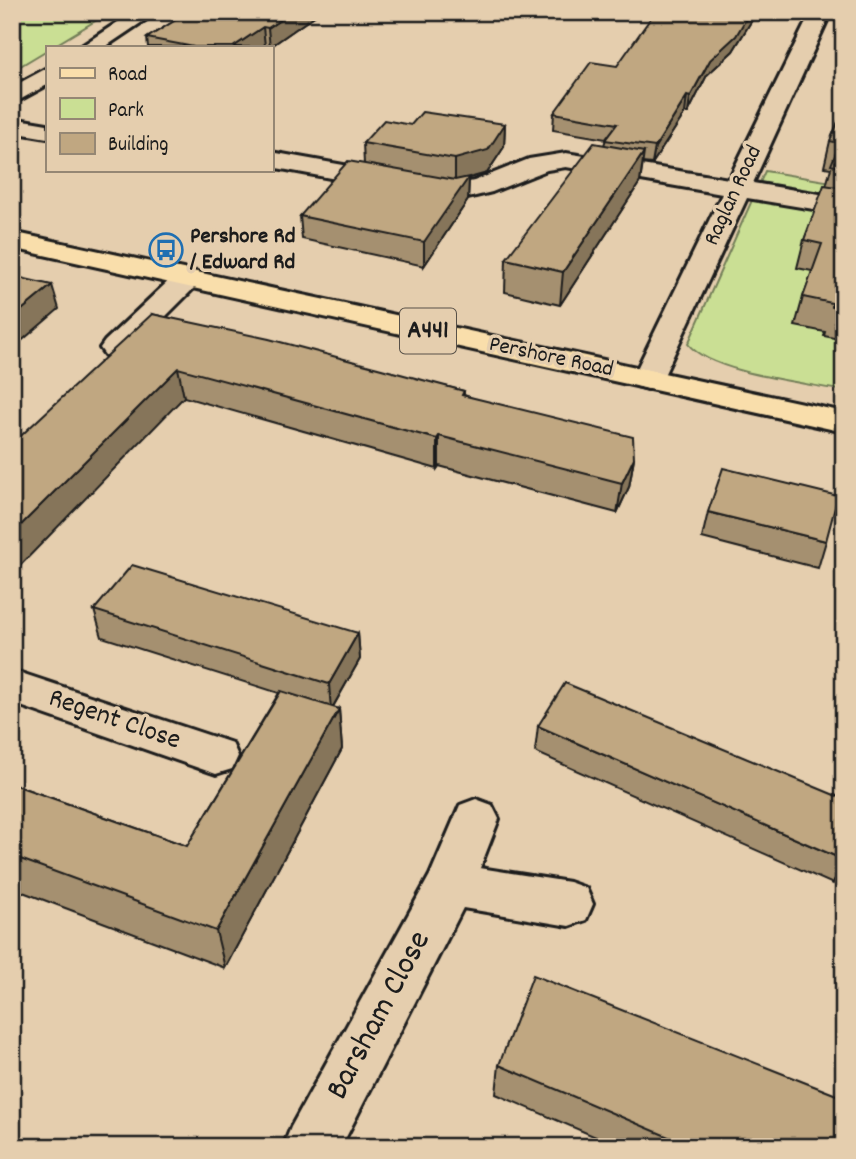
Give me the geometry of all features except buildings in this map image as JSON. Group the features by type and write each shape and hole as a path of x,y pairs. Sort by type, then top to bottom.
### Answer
{"main road":[{"name":"Pershore Road","path":"12,240 844,422"}],"street":[{"path":"93,46 146,12"},
{"name":"Raglan Road","path":"648,379 821,12"},
{"path":"12,97 46,76"},
{"path":"12,125 46,131"},
{"path":"273,159 455,193 469,192 553,160 598,163 844,206"},
{"path":"98,365 187,279"},
{"name":"Regent Close","path":"12,686 216,756"},
{"name":"Barsham Close","path":"311,1147 450,884 476,819"},
{"path":"450,884 569,904"}],"green space":[{"path":"12,12 110,12 54,46 46,46 46,51 12,71"},
{"path":"765,171 844,184 844,391 737,370 700,354 688,344"}],"place":[{"name":"Pershore Rd / Edward Rd","path":"166,250"}]}
